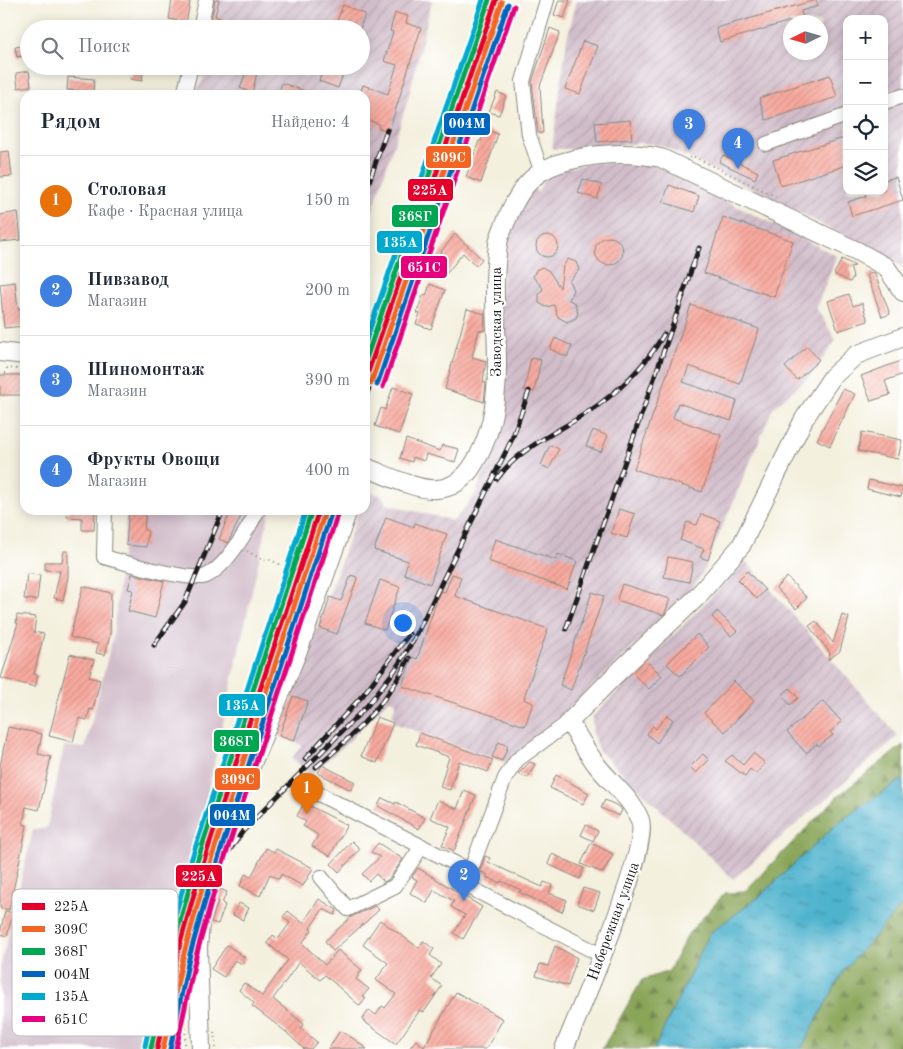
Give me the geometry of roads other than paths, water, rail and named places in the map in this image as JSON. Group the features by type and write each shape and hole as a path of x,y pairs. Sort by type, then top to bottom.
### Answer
{"main road":[{"name":"Заводская улица","path":"370,469 414,485 436,489 453,485 468,474 479,456 488,435 496,390 493,292 499,240 517,196 528,180 541,170 585,157 642,155 661,158 857,250 886,267 903,292"},
{"path":"569,722 612,677 696,598 741,546 804,419 832,377 856,355 903,337"},
{"path":"0,352 20,354"},
{"path":"201,1049 198,947 201,913 214,857 301,643 346,515"},
{"name":"Набережная улица","path":"564,1049 630,882 638,851 642,823 634,806 596,765 569,722"}],"street":[{"path":"202,20 206,0"},
{"path":"541,170 529,135 523,81 547,0"},
{"path":"185,90 189,75"},
{"path":"888,101 903,96"},
{"path":"766,144 843,116"},
{"path":"105,515 104,557 187,577 205,576 223,564 255,515"},
{"path":"569,722 517,760 509,772 465,885 601,955"},
{"path":"305,787 470,870"},
{"path":"321,877 348,909 396,886 422,846"}],"water":[{"path":"903,779 903,904 844,970 801,1049 654,1049 710,933 760,896 839,822"}],"railway":[{"path":"370,179 387,130"},
{"path":"680,302 699,248"},
{"path":"370,385 384,346 415,274"},
{"path":"566,629 683,296"},
{"path":"497,479 515,459 537,443 585,414 619,388 639,369 664,334"},
{"path":"202,890 243,831 367,706 395,670 414,639 512,439 529,391"},
{"path":"154,645 185,602 221,515"},
{"path":"178,976 217,840 247,746 325,515"},
{"path":"305,759 363,695 409,634"},
{"path":"316,767 343,743 381,704 409,658"},
{"path":"161,1049 164,1036"}],"place":[{"name":"Шиномонтаж","path":"689,150"},
{"name":"Фрукты Овощи","path":"738,169"},
{"name":"Столовая","path":"307,814"},
{"name":"Пивзавод","path":"464,901"}]}
